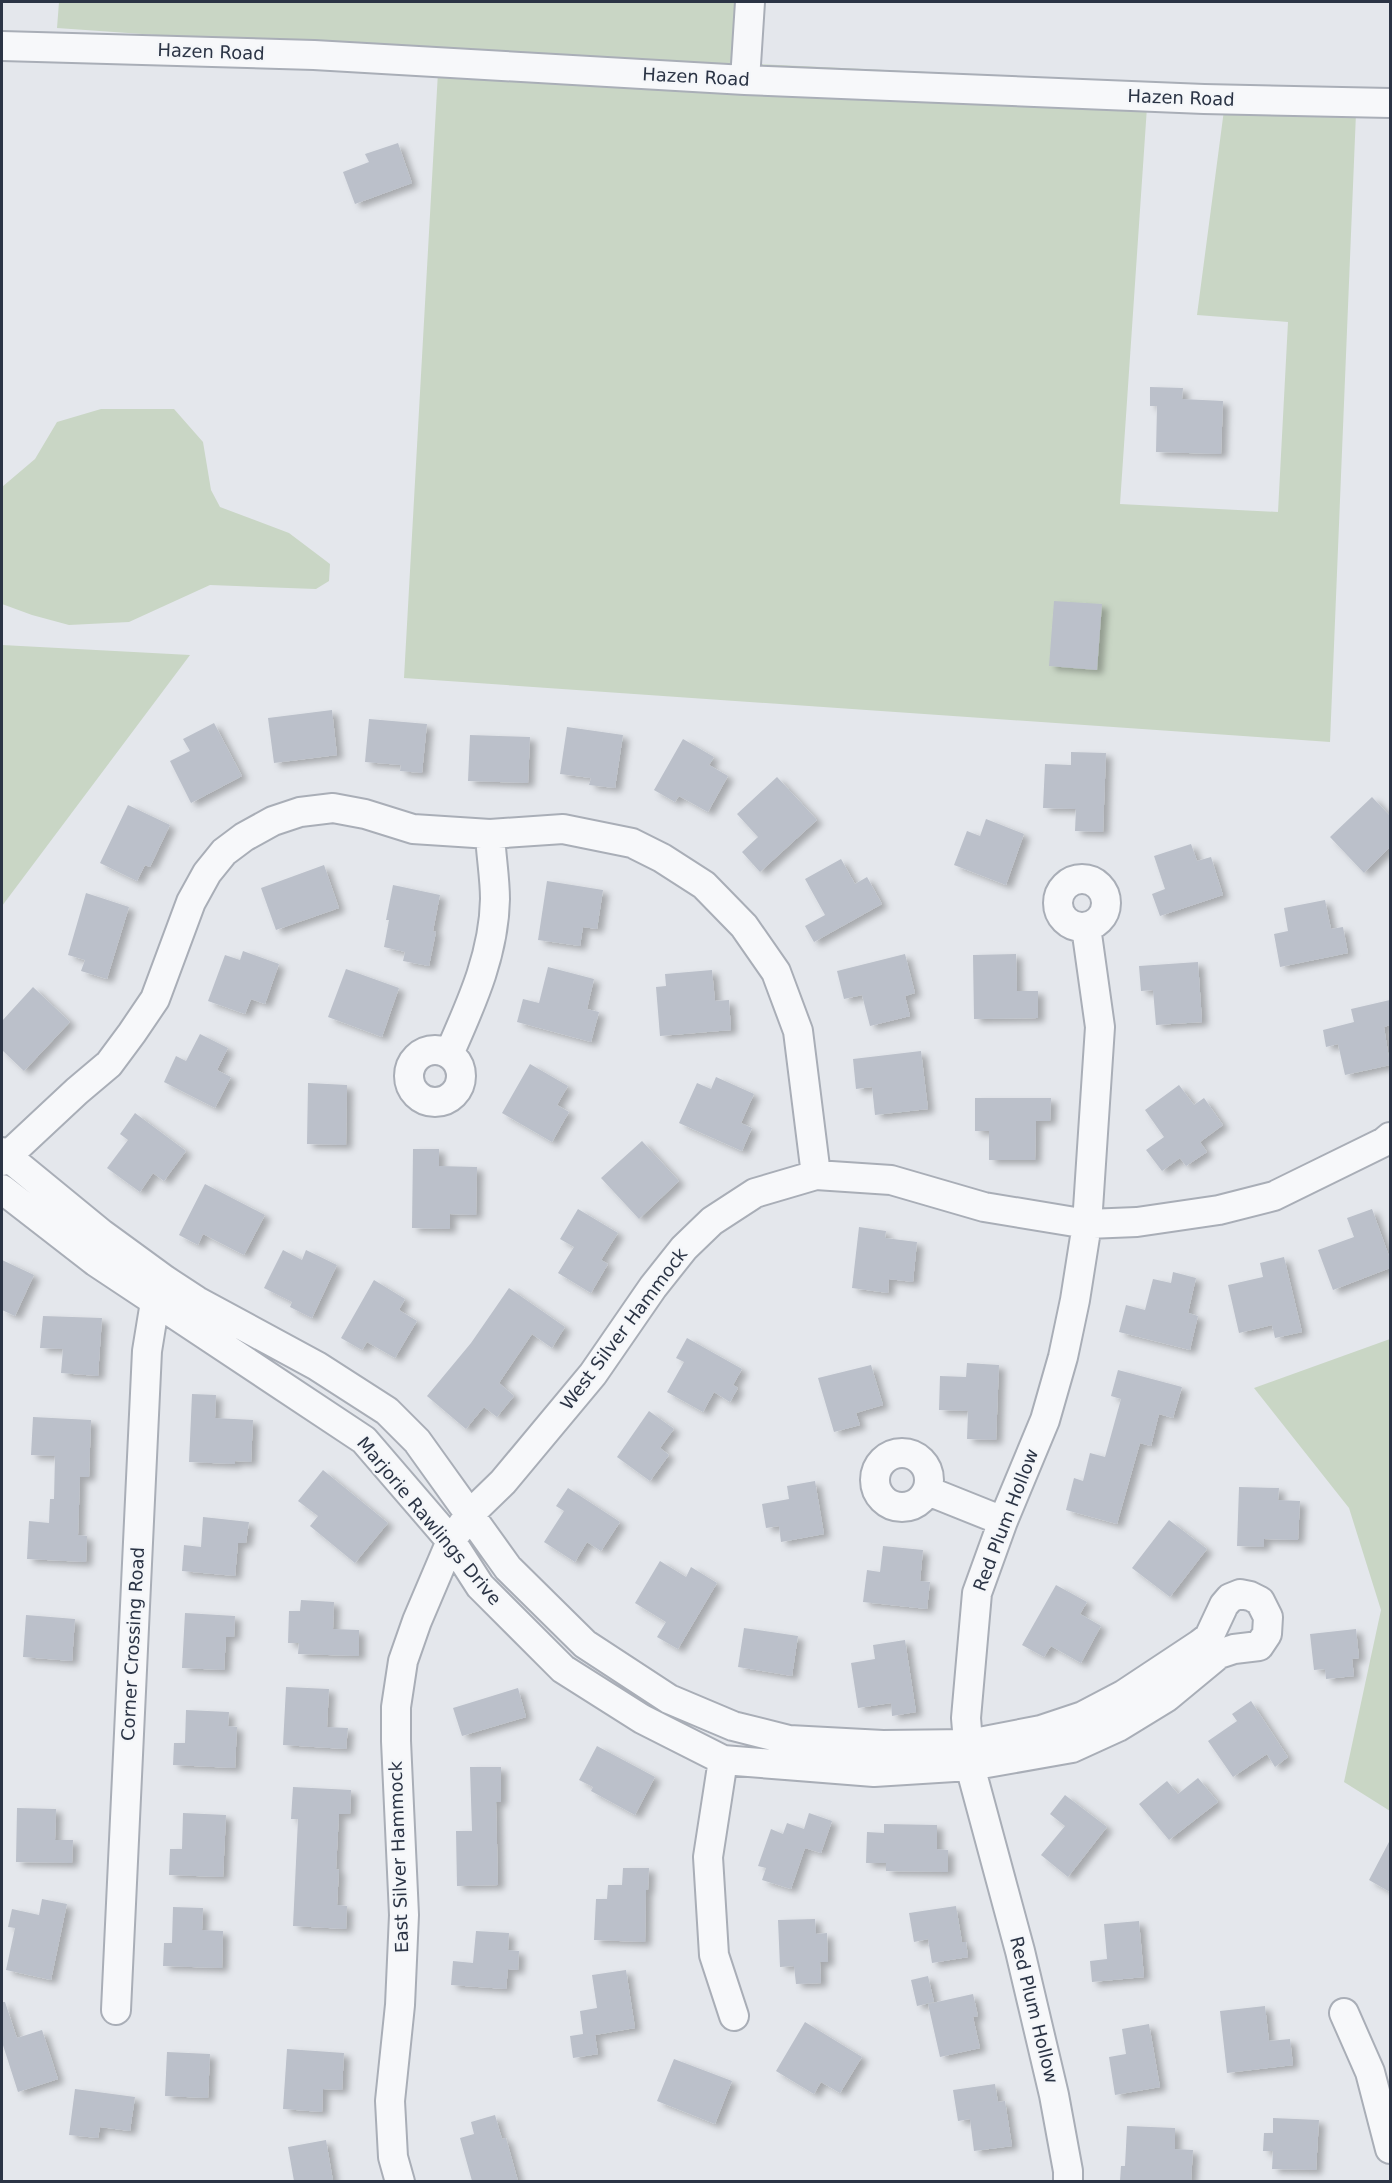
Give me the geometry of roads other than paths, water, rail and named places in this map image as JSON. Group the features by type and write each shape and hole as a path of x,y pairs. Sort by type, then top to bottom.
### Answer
{"street":[{"path":"745,80 750,2"},
{"name":"Hazen Road","path":"2,46 314,55 745,80 1204,99 1390,104"},
{"path":"3,1156 109,1064 155,999 191,902 207,873 224,852 244,837 273,821 300,812 333,808 365,814 413,829 490,834 563,829 632,843 662,858 704,885 744,926 776,972 798,1031 816,1175"},
{"path":"449,1054 476,993 490,946 495,899 490,834"},
{"name":"Red Plum Hollow","path":"1068,2181 1052,2084 970,1755 966,1718 977,1593 1003,1521 1048,1410 1063,1357 1075,1300 1087,1224 1100,1026 1086,927"},
{"name":"West Silver Hammock","path":"451,1541 470,1515 503,1482 593,1374 653,1287 684,1248 712,1221 755,1193 816,1175 891,1180 984,1207 1087,1224 1137,1222 1220,1210 1274,1196 1390,1137"},
{"name":"Marjorie Rawlings Drive","path":"2,1189 96,1262 160,1291 197,1301 317,1366 387,1411 417,1441 508,1568 585,1644 669,1699 733,1726 789,1740 882,1745 970,1755 1083,1716 1123,1695 1209,1637 1224,1605 1230,1598 1240,1594 1260,1601 1268,1617 1267,1634 1259,1646 1234,1649 1219,1654 1167,1697 1118,1727 1072,1748 970,1755 874,1772 723,1760 642,1719 563,1669 480,1586 451,1541 364,1440 160,1291 102,1234 3,1156"},
{"name":"Corner Crossing Road","path":"116,2010 147,1351 160,1291"},
{"path":"928,1491 1003,1521"},
{"name":"East Silver Hammock","path":"400,2181 393,2157 390,2101 400,2005 404,1915 396,1707 403,1661 417,1621 451,1541"},
{"path":"723,1760 708,1857 714,1955 734,2016"},
{"path":"1344,2013 1370,2072 1390,2148"}]}
